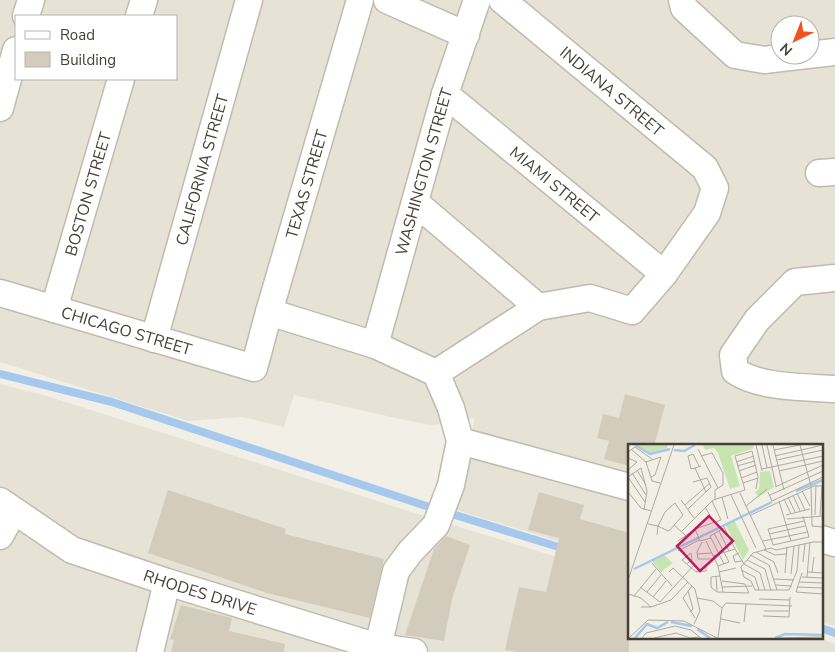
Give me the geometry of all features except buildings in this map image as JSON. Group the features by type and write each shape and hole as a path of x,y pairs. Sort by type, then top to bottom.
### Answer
{"street":[{"path":"26,15 31,0"},
{"path":"139,15 144,0"},
{"name":"CALIFORNIA STREET","path":"154,339 248,0"},
{"name":"TEXAS STREET","path":"254,368 360,0"},
{"path":"387,0 466,35"},
{"name":"WASHINGTON STREET","path":"375,345 445,94 476,0"},
{"name":"INDIANA STREET","path":"502,0 705,168 715,188 707,212 664,274"},
{"path":"682,0 684,8 735,54 764,60 835,52"},
{"path":"0,108 15,54"},
{"name":"BOSTON STREET","path":"54,309 121,80"},
{"name":"MIAMI STREET","path":"445,94 664,274"},
{"path":"416,202 538,307"},
{"path":"436,373 538,307 590,298 632,310 664,274"},
{"path":"835,278 795,282 757,320 733,355 735,371 745,378 777,384 835,389"},
{"name":"CHICAGO STREET","path":"0,293 254,368"},
{"path":"269,312 375,345 436,373 450,408 460,441 451,485 436,525 410,552 396,571 378,647"},
{"path":"460,441 628,487"},
{"path":"0,536 7,506"},
{"name":"RHODES DRIVE","path":"7,506 72,550 167,582 378,647 414,652"},
{"path":"822,539 835,543"},
{"path":"150,652 167,582"}],"shaded area":[{"path":"0,0 835,0 835,626 822,622 822,444 628,444 628,563 450,508 467,453 475,418 432,425 294,395 284,427 242,417 188,421 0,362"},
{"path":"0,384 47,396 628,579 628,640 822,639 835,644 835,652 0,652"}],"waterway":[{"path":"0,374 112,402 423,505 565,549"},
{"path":"822,628 835,633"}]}
